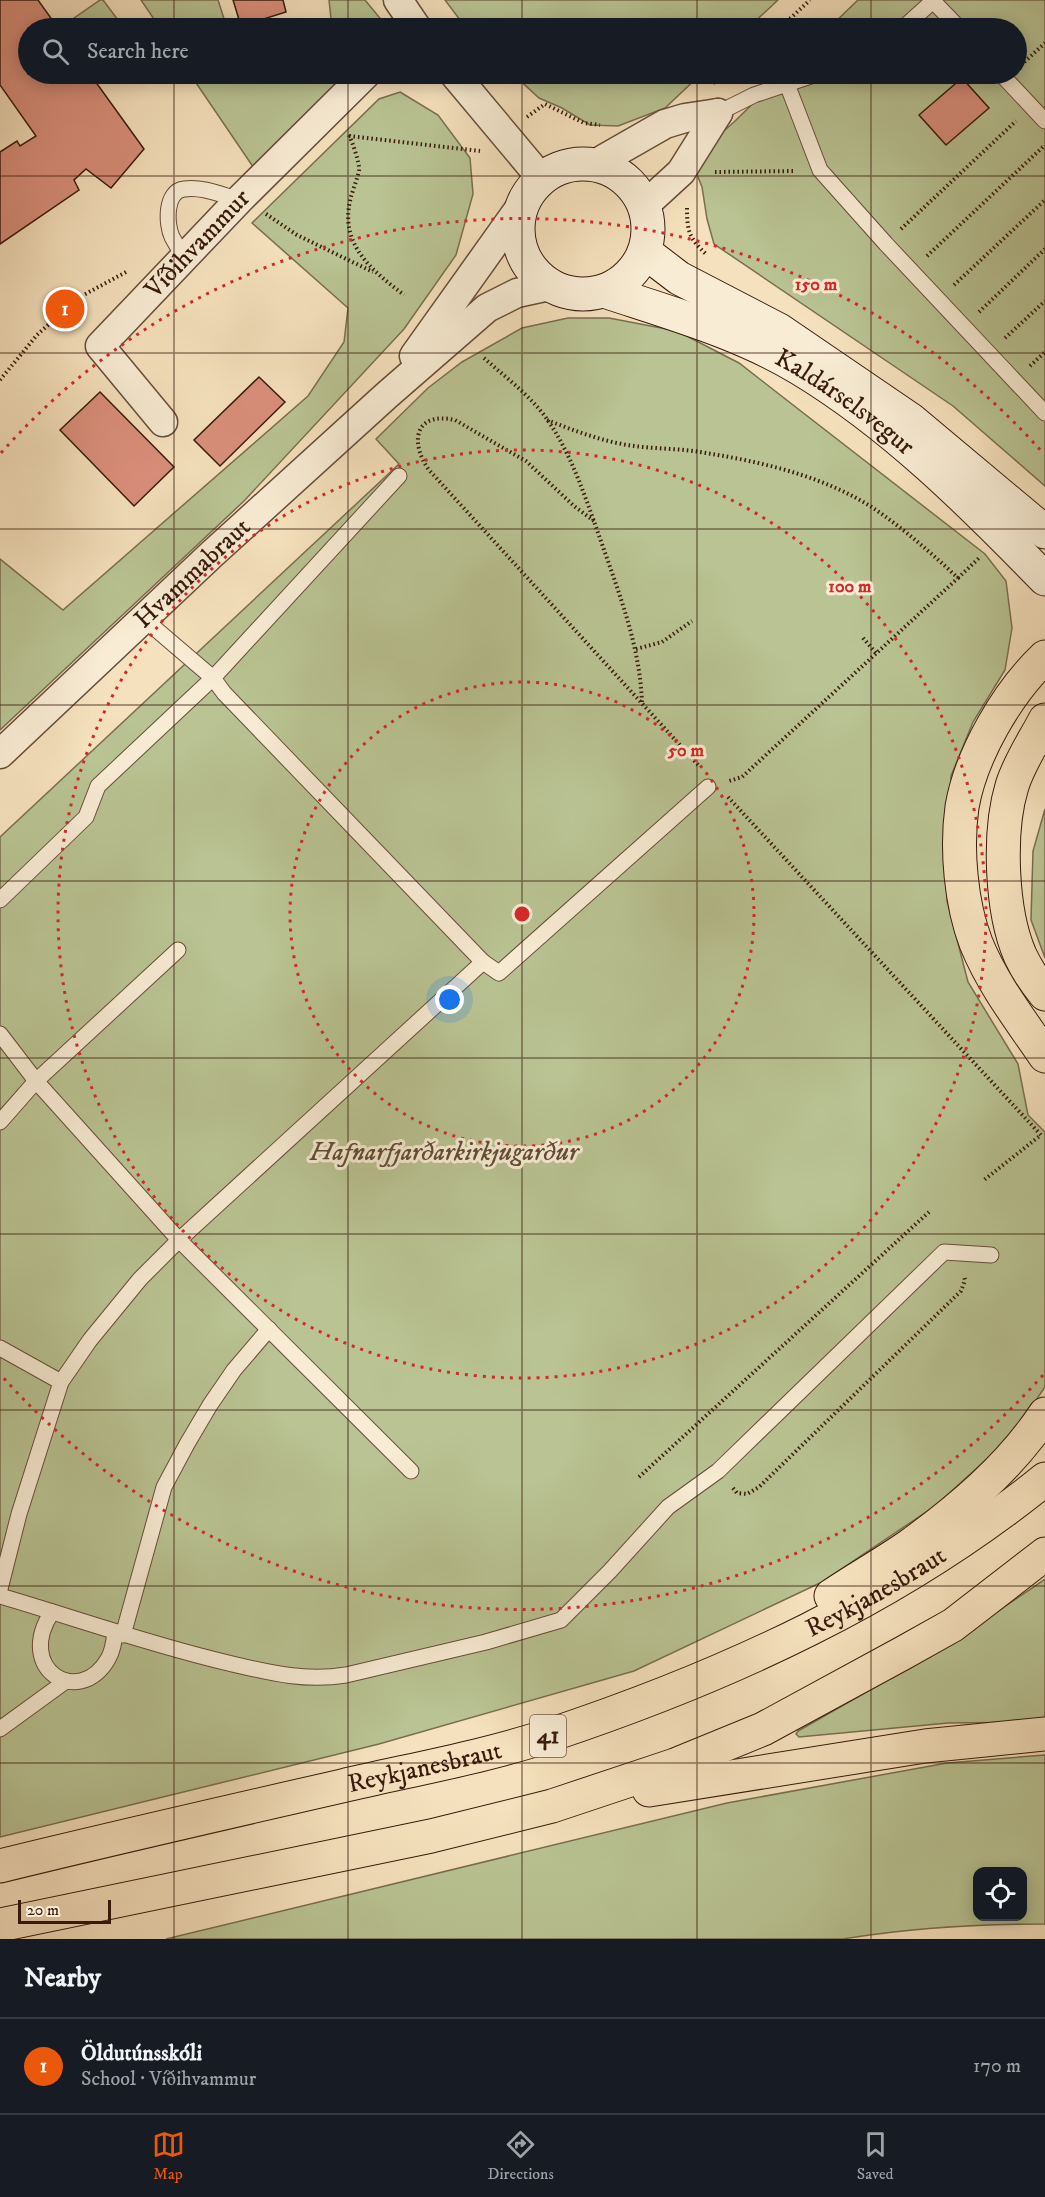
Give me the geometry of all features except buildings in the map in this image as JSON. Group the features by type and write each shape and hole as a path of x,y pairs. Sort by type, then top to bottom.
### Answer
{"highway":[{"path":"1045,657 1028,673 986,739 971,773 962,807 960,849 963,891 976,941 994,982 1045,1056"},
{"path":"1045,720 1012,786 1004,840 1006,904 1020,955 1045,994"},
{"path":"1012,786 1045,762"},
{"path":"725,1669 908,1546 957,1508 998,1472 1045,1414"},
{"name":"Reykjanesbraut","path":"0,1866 448,1762 548,1736 641,1703 807,1632 884,1589 963,1540 1045,1479"},
{"path":"0,1925 431,1836 552,1806 675,1765 763,1729 857,1679 953,1624 1045,1554"},
{"path":"552,1806 926,1746 1045,1734"}],"main road":[{"path":"576,164 595,164 614,170 632,185 645,205 649,229 645,252 629,276 604,291 585,295 567,293 549,286 535,274 524,258 518,241 521,206 529,191 541,178 558,168 576,164"},
{"name":"Kaldárselsvegur","path":"645,252 680,278 779,330 911,420 1045,532"},
{"name":"Kaldárselsvegur","path":"604,291 696,322 760,348 800,368 861,410 942,476 1016,547 1045,579"}],"street":[{"path":"398,0 410,18"},
{"name":"Víðihvammur","path":"163,422 100,346 180,251 244,195 356,84"},
{"path":"462,84 541,178"},
{"path":"595,164 665,124 685,118 718,113"},
{"path":"645,205 681,172 718,113"},
{"name":"Hvammabraut","path":"387,395 521,206"},
{"name":"Hvammabraut","path":"0,754 212,554 387,395 487,308 517,293 549,286"}],"lane":[{"path":"914,18 933,1 949,18"},
{"path":"718,113 754,95 787,84 820,170 886,244 1045,413"},
{"path":"1011,84 1045,121"},
{"path":"180,251 168,223 169,206 174,193 182,189 244,195"},
{"path":"0,900 86,817 98,786 213,678 399,476"},
{"path":"144,619 213,678 224,693 483,962 499,973 708,787"},
{"path":"0,1122 36,1081 178,950"},
{"path":"0,1589 19,1514 61,1382 90,1340 140,1278 179,1240 483,962"},
{"path":"0,1034 36,1081 179,1240 411,1472"},
{"path":"0,1596 119,1634 267,1672 300,1678 324,1679 392,1665 486,1642 561,1620 610,1571 668,1507 718,1472 945,1252 991,1255"},
{"path":"52,1612 42,1630 41,1657 45,1668 54,1676 66,1681 85,1679 101,1669 119,1634 164,1487 210,1405 234,1370 270,1329"},
{"path":"0,1348 61,1382"},
{"path":"0,1729 66,1681"}],"path":[{"path":"791,18 810,0"},
{"path":"1027,60 1045,43"},
{"path":"886,244 1032,106"},
{"path":"349,136 359,168 348,218 358,251 374,272"},
{"path":"911,271 1045,145"},
{"path":"681,172 820,170"},
{"path":"244,195 280,226 374,272 404,295"},
{"path":"938,300 1045,200"},
{"path":"963,326 1045,249"},
{"path":"0,380 37,335 78,298 180,251"},
{"path":"989,353 1045,301"},
{"path":"484,358 523,393 547,420 562,443 594,521 636,649 642,704"},
{"path":"594,521 574,506 526,461 455,420 442,417 423,424 418,435 417,447 429,470 702,768"},
{"path":"547,420 604,440 641,447 705,453 796,473 833,487 868,505 898,526 958,578"},
{"path":"725,782 742,777 984,553"},
{"path":"636,649 662,642 692,621"},
{"path":"863,638 876,653"},
{"path":"724,793 1041,1135 984,1180"},
{"path":"639,1477 929,1212"},
{"path":"718,1472 736,1493 747,1494 759,1487 936,1316 961,1291 965,1280 960,1267 945,1252"}],"green space":[{"path":"103,0 116,18 74,18"},
{"path":"141,0 218,0 224,18 153,18"},
{"path":"329,0 365,0 380,18 331,18"},
{"path":"445,0 778,0 759,18 458,18"},
{"path":"858,0 1045,0 1045,486 953,406 714,244 702,187 691,160 773,84 1027,84 1027,18 839,18"},
{"path":"197,84 358,84 260,177"},
{"path":"524,84 690,84 665,108 618,126 590,125 562,108 539,98"},
{"path":"400,92 438,115 470,158 473,194 456,255 404,329 244,501 0,730 0,559 63,610 308,396 344,342 348,308 252,223 379,99"},
{"name":"Hafnarfjarðarkirkjugarður","path":"568,318 609,318 677,331 739,363 985,554 1006,581 1012,628 1005,670 973,722 951,776 947,901 968,982 1018,1064 1028,1115 1045,1132 1045,1387 1010,1438 935,1506 822,1582 634,1671 379,1744 0,1837 0,837 399,464 376,439 428,388 462,362 522,328"},
{"path":"1045,809 1045,958 1031,920 1033,851"},
{"path":"1045,1579 1045,1722 948,1723 799,1737 796,1734 954,1639"},
{"path":"1045,1755 1045,1924 944,1927 843,1939 166,1939 727,1803 947,1763"}],"place":[{"name":"Öldutúnsskóli","path":"65,309"}]}
